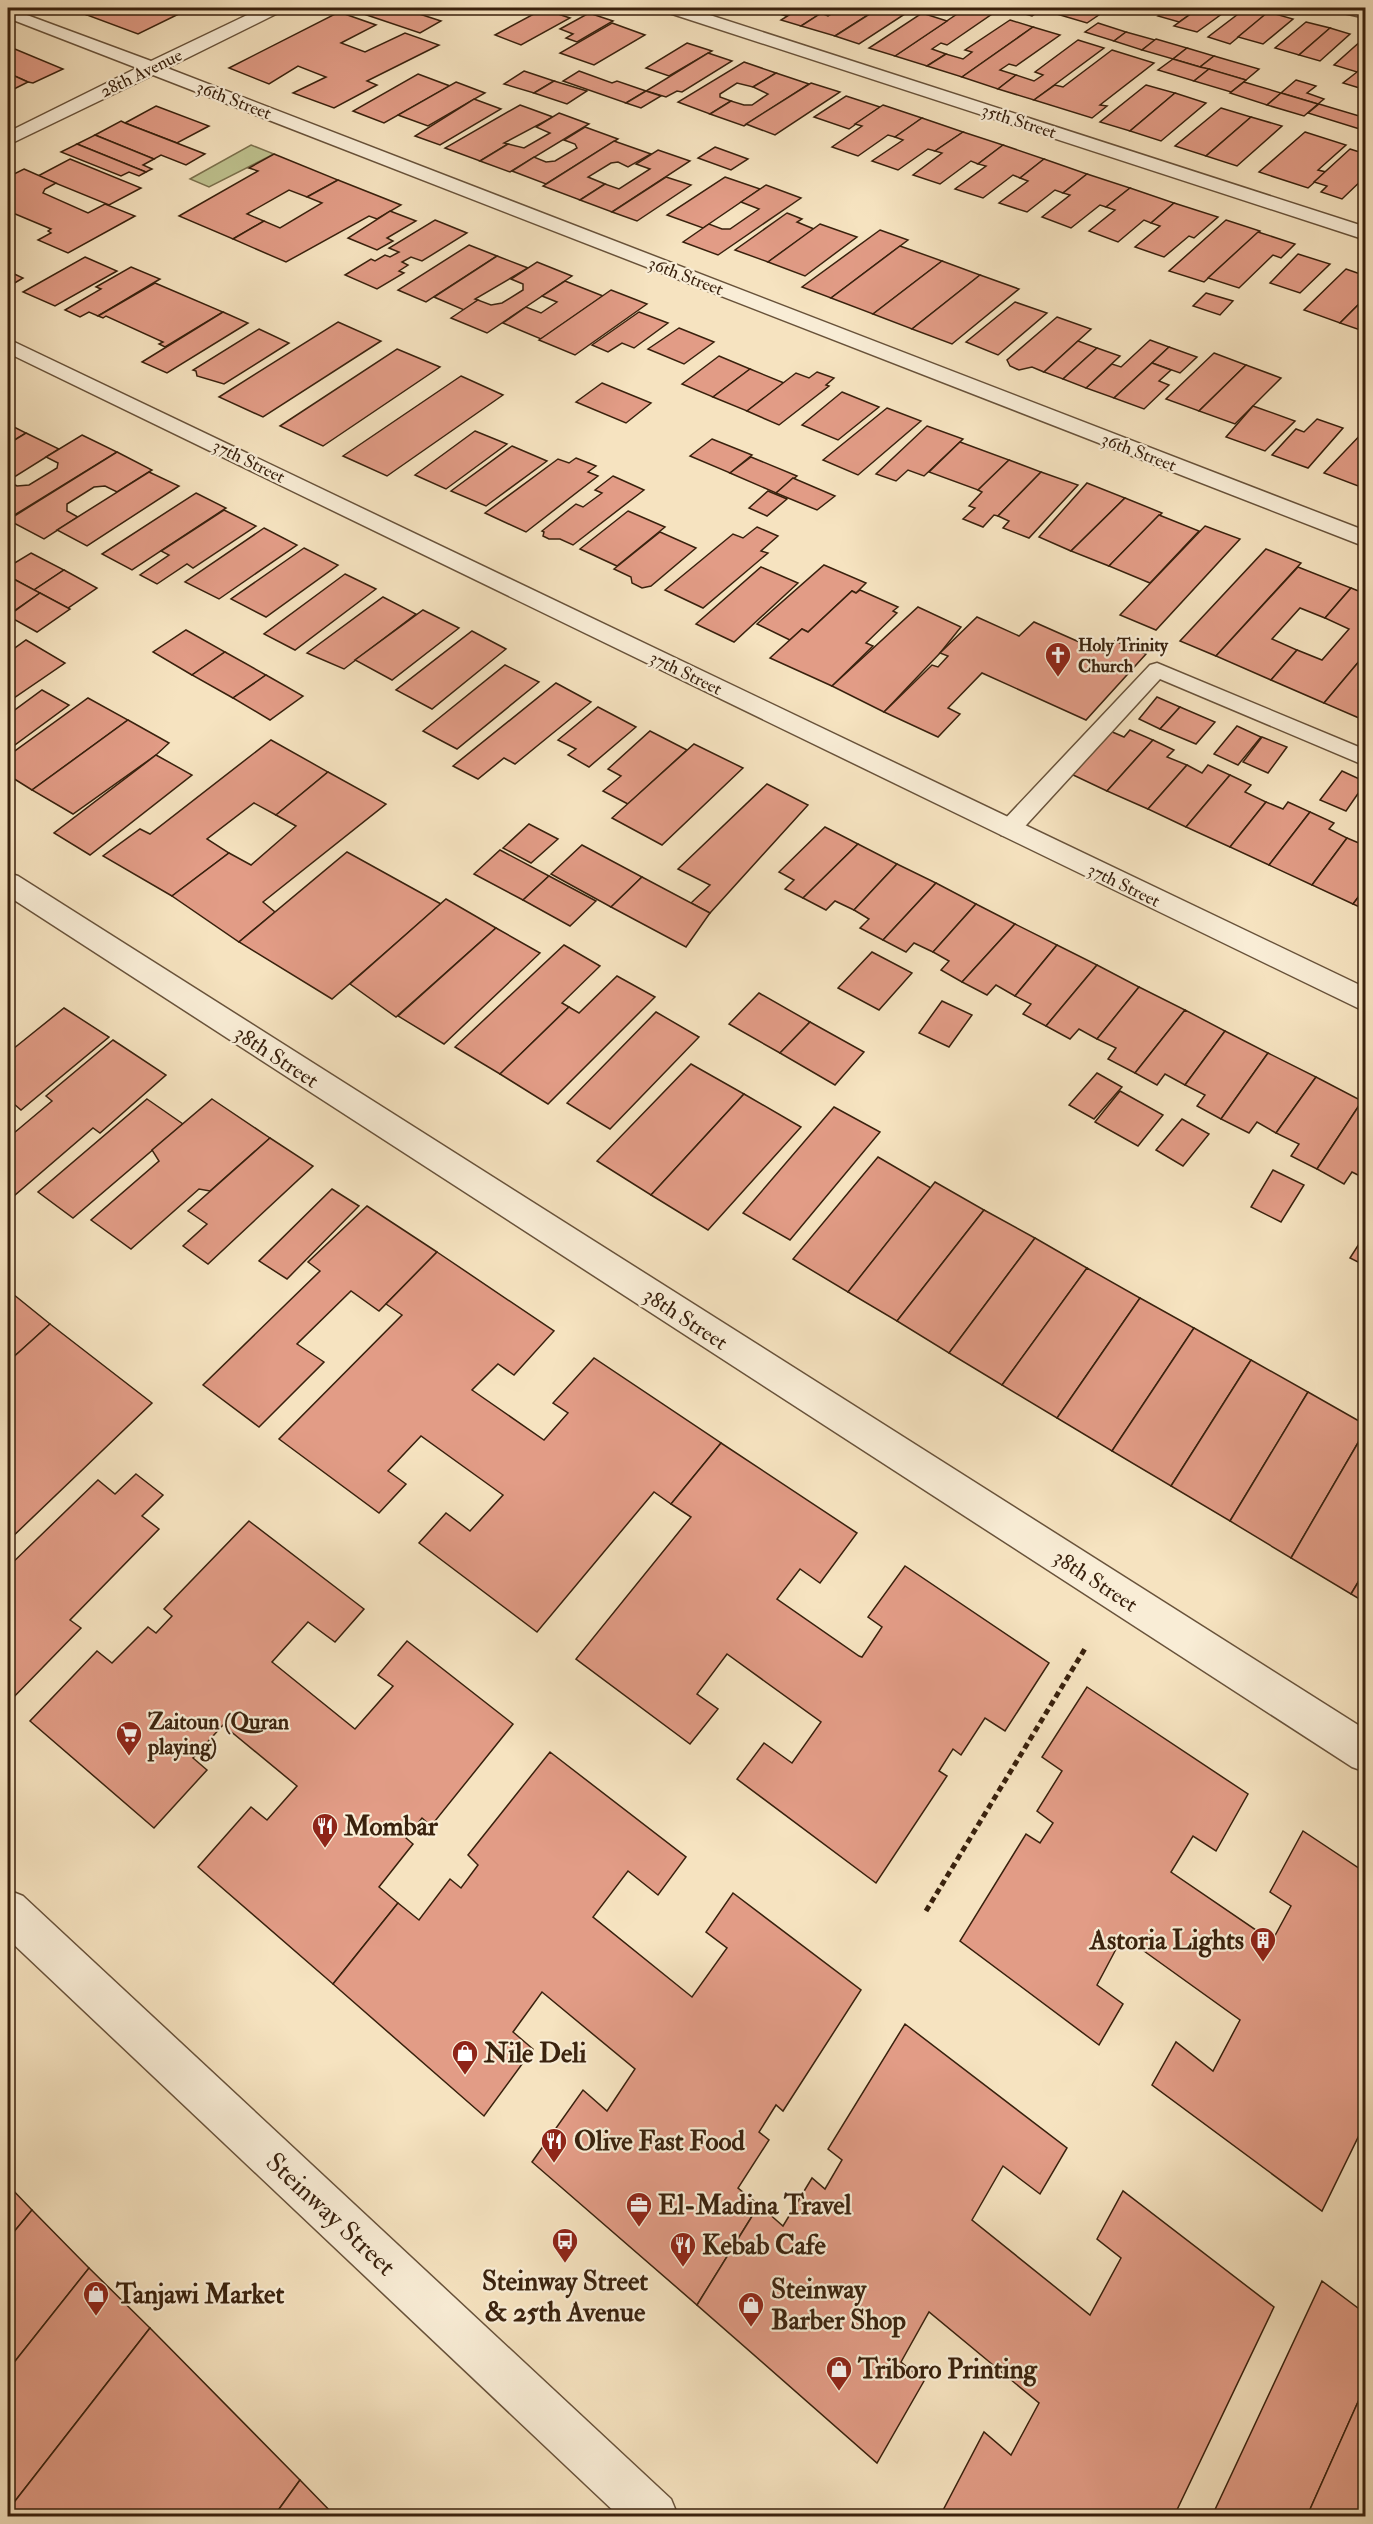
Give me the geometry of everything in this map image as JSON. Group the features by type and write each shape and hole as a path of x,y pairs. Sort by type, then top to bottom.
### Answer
{"street":[{"name":"28th Avenue","path":"8,139 274,8"},
{"name":"35th Street","path":"672,8 1365,234"},
{"path":"1345,8 1365,13"},
{"name":"36th Street","path":"8,12 1365,540"},
{"name":"37th Street","path":"8,345 1365,1002"},
{"name":"38th Street","path":"8,883 1365,1753"},
{"name":"Steinway Street","path":"8,1911 654,2517"}],"lane":[{"path":"1009,829 1157,670 1365,759"}],"path":[{"path":"926,1911 1086,1647"}],"green space":[{"path":"251,145 274,154 209,187 190,179"}],"building":[{"path":"67,8 103,8 87,15"},
{"path":"103,8 191,8 138,34 87,15"},
{"path":"356,8 401,8 441,21 420,33 352,10"},
{"path":"401,8 439,8 424,15"},
{"path":"800,8 786,16 764,9"},
{"path":"800,8 830,8 801,26 781,20"},
{"path":"842,8 879,8 835,36 801,26 821,13 828,16"},
{"path":"879,8 911,10 859,44 835,36"},
{"path":"966,8 992,14 947,45 941,43 932,49 946,54 927,66 895,56"},
{"path":"1025,8 1044,8 1032,16 1018,12"},
{"path":"1057,8 1109,8 1087,23 1050,12"},
{"path":"1169,8 1199,8 1179,22 1158,16"},
{"path":"1199,8 1230,8 1197,32 1174,26"},
{"path":"1246,8 1271,10 1230,44 1208,37"},
{"path":"543,9 570,18 521,45 495,35"},
{"path":"339,12 376,25 341,43 365,52 405,33 439,45 367,81 377,85 334,108 293,93 326,77 298,66 269,84 229,68"},
{"path":"1268,12 1293,19 1263,44 1238,37"},
{"path":"589,13 613,21 577,42 566,38 573,34 560,29"},
{"path":"922,13 947,21 895,56 869,48"},
{"path":"1010,20 1033,27 962,77 927,66 946,54 963,59 972,52 965,50"},
{"path":"1306,22 1330,28 1299,55 1275,48"},
{"path":"612,23 645,35 594,65 560,53"},
{"path":"1098,23 1126,32 1114,41 1085,32"},
{"path":"1033,27 1060,35 1016,66 1009,64 1000,70 1016,75 998,89 962,77"},
{"path":"1330,28 1350,34 1320,61 1299,55"},
{"path":"1126,32 1155,40 1142,50 1114,41"},
{"path":"1156,39 1187,48 1173,59 1142,50"},
{"path":"1363,39 1366,40 1366,65 1357,72 1334,65"},
{"path":"1078,40 1104,48 1034,100 998,89 1016,75 1034,81 1043,75 1035,72"},
{"path":"687,43 712,51 669,76 646,68"},
{"path":"8,48 63,69 33,83 28,82 8,73"},
{"path":"1187,48 1214,56 1200,67 1173,59"},
{"path":"1112,50 1154,63 1100,105 1107,106 1092,118 1034,100 1055,85 1063,87"},
{"path":"708,53 732,61 682,92 677,91 666,97 646,91"},
{"path":"1214,56 1259,69 1246,80 1200,67"},
{"path":"1173,59 1209,69 1194,81 1158,70"},
{"path":"744,62 776,73 753,87 737,83 720,94 720,97 731,101 710,114 678,102"},
{"path":"1366,65 1366,90 1343,83 1357,72"},
{"path":"1209,69 1246,80 1231,92 1194,81"},
{"path":"524,71 554,81 534,93 504,84"},
{"path":"579,71 612,83 617,81 646,91 626,103 563,81"},
{"path":"8,73 28,82 8,92"},
{"path":"776,73 809,84 744,126 710,114 731,101 752,105 768,94 753,87"},
{"path":"418,74 450,86 384,123 353,111"},
{"path":"1296,80 1316,86 1307,93 1324,99 1318,104 1281,93"},
{"path":"554,81 587,91 567,104 534,93"},
{"path":"456,82 485,93 428,126 398,115"},
{"path":"1244,82 1281,93 1267,105 1230,93"},
{"path":"811,83 840,92 775,135 746,124"},
{"path":"1146,85 1175,93 1130,131 1100,122"},
{"path":"646,91 661,96 641,108 626,103"},
{"path":"1175,93 1206,103 1161,141 1130,131"},
{"path":"1281,93 1318,104 1304,116 1267,105"},
{"path":"846,96 880,107 849,129 814,117"},
{"path":"474,99 501,109 440,145 415,136"},
{"path":"1319,104 1366,118 1366,131 1308,113"},
{"path":"520,105 553,117 504,143 508,144 480,161 445,148"},
{"path":"883,105 922,118 895,137 888,135 858,156 832,147 862,126 855,124"},
{"path":"156,106 209,126 177,143 125,123"},
{"path":"1221,108 1251,117 1206,156 1175,146"},
{"path":"559,113 589,124 510,172 480,161 508,144 524,148 550,133 536,127"},
{"path":"1251,117 1282,126 1237,166 1206,156"},
{"path":"922,118 963,132 935,151 928,149 898,170 872,161 903,140 895,137"},
{"path":"121,121 205,154 186,165 161,155 154,159 95,135"},
{"path":"585,127 618,139 546,184 512,171 534,157 546,162 555,161 577,148 575,144 564,140"},
{"path":"963,132 1003,145 978,164 971,161 940,184 913,175 942,153 935,151"},
{"path":"1305,132 1346,145 1318,170 1326,172 1308,188 1259,172"},
{"path":"95,135 154,159 143,165 152,169 146,172 77,144"},
{"path":"614,141 651,154 628,167 618,162 611,163 588,177 605,184 580,200 543,186"},
{"path":"77,144 146,172 139,176 129,172 121,176 61,152"},
{"path":"1003,145 1044,159 1020,178 1013,175 983,198 955,189 986,166 978,164"},
{"path":"715,147 748,159 731,170 698,158"},
{"path":"1350,149 1366,154 1366,176 1342,199 1321,192 1327,186 1314,182"},
{"path":"658,150 690,161 612,212 580,200 605,184 619,189 650,169 636,164"},
{"path":"274,154 338,180 307,197 289,190 247,214 264,221 233,239 179,216 258,171 249,168"},
{"path":"70,159 141,188 109,205 38,176"},
{"path":"1044,159 1087,174 1063,193 1055,190 1027,212 999,203 1028,181 1020,178"},
{"path":"24,169 56,183 45,189 43,193 88,213 105,204 135,216 68,253 38,240 51,233 48,231 51,229 8,211 8,177"},
{"path":"1087,174 1130,188 1106,207 1100,205 1071,228 1042,217 1070,195 1063,193"},
{"path":"666,177 691,185 637,221 612,212"},
{"path":"725,177 760,189 703,228 667,215"},
{"path":"338,180 401,205 377,219 369,216 286,262 233,239 264,221 280,228 322,203 307,197"},
{"path":"766,185 801,198 718,255 683,242 709,224 722,229 730,229 759,209 741,202"},
{"path":"1130,188 1174,203 1151,223 1144,220 1118,242 1089,231 1115,210 1106,207"},
{"path":"1174,203 1218,217 1194,238 1189,236 1164,257 1135,247 1160,226 1151,223"},
{"path":"390,211 416,221 387,238 393,241 377,250 348,238"},
{"path":"787,213 802,219 797,222 814,229 768,262 735,250"},
{"path":"435,220 467,233 422,261 411,257 402,262 408,265 399,271 404,273 377,289 345,275 371,259 375,261 385,255 390,257 399,252 389,248"},
{"path":"1226,220 1260,231 1204,282 1169,271"},
{"path":"820,224 857,237 805,276 768,262"},
{"path":"880,230 908,240 831,298 802,287"},
{"path":"1258,232 1295,244 1281,258 1273,255 1239,288 1208,278"},
{"path":"469,245 497,256 426,302 398,290"},
{"path":"900,246 942,261 873,314 831,298"},
{"path":"1298,254 1330,264 1300,293 1270,283"},
{"path":"497,256 528,268 475,299 478,300 464,310 434,297"},
{"path":"85,257 117,271 55,306 23,292"},
{"path":"942,261 980,275 912,329 873,314"},
{"path":"537,262 572,276 487,333 451,318 478,300 491,305 502,303 523,290 523,284 511,279"},
{"path":"131,267 160,279 98,316 89,312 80,317 65,310 101,289 96,287"},
{"path":"1346,269 1366,276 1366,297 1340,323 1304,310"},
{"path":"8,271 23,278 8,287"},
{"path":"980,275 1019,289 952,344 912,329"},
{"path":"565,281 603,296 541,339 503,323 526,307 541,313 557,302 542,296"},
{"path":"155,283 223,312 165,347 159,344 163,342 106,316 103,318 98,316"},
{"path":"611,290 647,304 575,355 539,340"},
{"path":"1206,293 1233,301 1220,315 1193,306"},
{"path":"1366,297 1366,332 1340,323"},
{"path":"1015,302 1047,313 998,355 966,342"},
{"path":"223,312 248,323 167,373 142,362"},
{"path":"639,312 668,323 634,348 622,343 608,352 592,345"},
{"path":"1057,317 1091,329 1044,372 1032,367 1019,370 1010,366 1007,360"},
{"path":"338,322 381,341 263,417 219,397"},
{"path":"679,328 714,342 684,364 648,349"},
{"path":"259,329 289,343 224,384 197,376 196,371 193,370"},
{"path":"1150,340 1169,347 1114,398 1086,388 1112,364 1121,367"},
{"path":"1078,341 1097,348 1063,379 1044,372"},
{"path":"1169,347 1197,357 1180,373 1152,363"},
{"path":"1097,348 1120,356 1086,388 1063,379"},
{"path":"397,349 440,367 323,446 280,426"},
{"path":"1214,353 1246,365 1199,411 1166,399"},
{"path":"719,356 750,369 713,397 682,384"},
{"path":"1152,363 1171,370 1159,381 1169,385 1144,409 1114,398"},
{"path":"1246,365 1281,378 1235,424 1199,411"},
{"path":"750,369 784,383 747,411 713,397"},
{"path":"817,372 834,378 826,385 829,386 779,425 747,411 796,373 809,378"},
{"path":"461,376 503,395 387,476 343,456"},
{"path":"602,383 651,403 626,423 576,402"},
{"path":"842,392 879,407 838,440 802,425"},
{"path":"1253,406 1295,421 1265,451 1226,437"},
{"path":"887,408 921,421 858,475 823,460"},
{"path":"1317,419 1343,428 1308,468 1272,455 1296,429 1304,432"},
{"path":"8,424 26,433 8,444"},
{"path":"927,426 963,439 924,476 908,470 896,481 876,474"},
{"path":"1366,429 1366,489 1324,473"},
{"path":"475,431 507,444 446,489 415,475"},
{"path":"26,433 59,449 8,481 8,444"},
{"path":"82,435 117,452 8,519 8,481 17,486 29,485 57,468 58,463 46,457"},
{"path":"712,439 752,455 730,473 690,456"},
{"path":"960,442 1009,460 978,490 929,472"},
{"path":"512,446 547,461 486,506 451,491"},
{"path":"117,452 152,470 117,492 105,486 94,487 67,504 67,511 78,517 44,539 8,520"},
{"path":"751,457 797,476 776,493 730,473"},
{"path":"576,458 596,466 588,472 598,476 526,532 485,513 558,459 569,463"},
{"path":"1009,460 1041,472 998,516 994,515 983,527 963,519 975,508 969,506 982,492 978,490"},
{"path":"149,472 179,486 87,546 57,530"},
{"path":"1041,472 1078,485 1029,538 1003,528 1009,521 998,516"},
{"path":"613,476 644,490 573,545 560,539 549,539 543,536 542,531 576,504 583,507 602,493 595,490"},
{"path":"793,478 835,496 817,510 776,493"},
{"path":"1087,483 1125,498 1071,551 1039,537"},
{"path":"768,491 787,499 767,516 749,508"},
{"path":"196,493 226,508 132,570 102,554"},
{"path":"1125,498 1162,513 1109,566 1071,551"},
{"path":"224,510 256,526 193,568 187,564 157,584 140,575 169,555 161,551"},
{"path":"628,511 665,527 617,566 580,549"},
{"path":"1159,515 1199,531 1150,583 1109,566"},
{"path":"1205,526 1240,539 1156,630 1120,615"},
{"path":"757,527 778,536 761,551 768,553 703,608 665,590 733,534 743,538"},
{"path":"264,528 297,545 219,599 185,582"},
{"path":"660,532 696,548 651,586 642,588 632,583 631,577 614,569"},
{"path":"304,548 338,565 266,617 231,599"},
{"path":"1266,549 1301,563 1216,656 1180,641"},
{"path":"31,553 64,570 34,590 8,576 8,567"},
{"path":"824,565 866,583 856,593 852,591 808,632 802,629 790,640 757,624"},
{"path":"761,567 798,583 734,642 696,624"},
{"path":"1298,567 1351,588 1325,618 1300,608 1272,639 1297,650 1271,680 1216,656"},
{"path":"64,570 97,588 68,608 34,590"},
{"path":"345,574 376,589 295,650 264,634"},
{"path":"8,576 40,593 8,615"},
{"path":"1351,588 1366,594 1366,653 1324,703 1271,680 1297,650 1322,660 1349,629 1325,618"},
{"path":"860,590 898,607 893,611 897,613 866,643 873,646 832,686 770,658 802,629 808,632 852,591 856,593"},
{"path":"40,593 70,609 37,632 8,616"},
{"path":"383,597 416,614 344,669 307,653"},
{"path":"918,607 961,627 940,653 884,712 832,686"},
{"path":"423,610 459,628 392,680 355,660"},
{"name":"Holy Trinity Church","path":"977,617 1019,636 1034,622 1104,653 1115,641 1146,654 1086,720 982,673 948,708 960,714 938,737 884,712 932,665 938,667 948,656 940,653"},
{"path":"186,630 225,652 192,675 153,652"},
{"path":"472,631 506,649 432,709 396,690"},
{"path":"26,640 65,663 8,702 8,653"},
{"path":"225,652 266,675 233,698 192,675"},
{"path":"1366,653 1366,721 1324,703"},
{"path":"505,665 539,682 457,749 423,731"},
{"path":"266,675 303,696 270,720 233,698"},
{"path":"556,683 591,702 515,764 504,758 478,779 453,766"},
{"path":"42,690 69,705 8,750 8,715"},
{"path":"1157,697 1180,707 1160,729 1139,719"},
{"path":"88,698 128,720 32,790 8,775 8,756"},
{"path":"598,707 636,727 589,767 568,755 576,749 558,740"},
{"path":"1180,707 1215,722 1196,744 1160,729"},
{"path":"128,720 169,743 156,755 73,814 32,790"},
{"path":"1237,726 1261,737 1238,765 1214,754"},
{"path":"1130,730 1153,740 1107,791 1071,774 1110,731 1124,737"},
{"path":"650,731 687,750 628,804 603,791 621,776 608,769"},
{"path":"1262,737 1287,747 1268,773 1243,762"},
{"path":"271,740 328,772 276,815 254,803 207,839 229,853 172,896 103,856 140,829 150,834"},
{"path":"1153,740 1174,750 1167,757 1187,765 1148,809 1107,791"},
{"path":"694,744 743,768 662,845 612,818"},
{"path":"156,755 192,775 90,855 54,833"},
{"path":"1187,765 1202,773 1208,765 1230,775 1186,827 1148,809"},
{"path":"1342,771 1366,782 1346,811 1320,800"},
{"path":"328,772 386,804 263,902 275,912 239,942 172,896 229,853 251,865 296,826 276,815"},
{"path":"1230,775 1251,785 1245,792 1266,802 1230,847 1186,827"},
{"path":"767,784 808,805 710,913 691,903 710,885 678,869"},
{"path":"1266,802 1283,809 1288,802 1310,812 1269,865 1230,847"},
{"path":"1310,812 1334,823 1329,829 1347,838 1312,885 1269,865"},
{"path":"529,824 558,839 531,863 503,848"},
{"path":"825,827 858,844 803,898 785,889 794,880 779,872"},
{"path":"1347,838 1366,846 1366,887 1353,904 1312,885"},
{"path":"858,844 897,864 854,910 835,901 826,910 803,898"},
{"path":"582,845 642,877 611,907 551,874"},
{"path":"500,850 549,876 523,900 474,874"},
{"path":"347,852 441,904 332,999 239,942"},
{"path":"897,864 936,883 883,940 860,928 869,919 854,910"},
{"path":"549,876 596,901 570,926 523,900"},
{"path":"642,877 710,913 686,947 611,907"},
{"path":"936,883 976,904 933,952 914,943 906,952 883,940"},
{"path":"1366,887 1366,910 1353,904"},
{"path":"446,899 496,928 396,1017 350,984"},
{"path":"976,904 1015,924 962,982 941,970 949,961 933,952"},
{"path":"1015,924 1057,945 1015,996 996,985 987,995 962,982"},
{"path":"496,928 540,953 444,1044 398,1016"},
{"path":"564,945 600,966 562,1003 569,1007 500,1074 455,1047"},
{"path":"1057,945 1097,965 1046,1026 1023,1014 1031,1004 1015,996"},
{"path":"872,952 912,973 879,1010 838,988"},
{"path":"1097,965 1139,987 1097,1039 1079,1029 1070,1039 1046,1026"},
{"path":"617,976 655,997 548,1104 500,1074 569,1007 579,1013"},
{"path":"1139,987 1185,1010 1135,1073 1108,1059 1116,1048 1097,1039"},
{"path":"759,993 810,1022 780,1053 729,1024"},
{"path":"942,1001 972,1015 949,1047 919,1033"},
{"path":"64,1008 109,1037 21,1110 14,1104 8,1110 8,1053"},
{"path":"1185,1010 1225,1031 1185,1085 1165,1074 1157,1085 1135,1073"},
{"path":"656,1012 699,1037 610,1129 567,1103"},
{"path":"810,1022 864,1052 835,1085 780,1053"},
{"path":"1225,1031 1268,1053 1221,1119 1197,1106 1205,1095 1185,1085"},
{"path":"113,1040 166,1075 100,1133 93,1128 15,1195 8,1190 8,1138 52,1101 46,1096"},
{"path":"1268,1053 1316,1077 1276,1133 1257,1122 1249,1133 1221,1119"},
{"path":"691,1064 744,1094 651,1195 597,1161"},
{"path":"1097,1073 1122,1087 1094,1119 1069,1105"},
{"path":"1316,1077 1362,1101 1317,1169 1291,1156 1299,1144 1276,1133"},
{"path":"1120,1091 1163,1115 1138,1146 1095,1122"},
{"path":"744,1094 801,1127 708,1230 651,1195"},
{"path":"147,1099 183,1124 73,1218 38,1192"},
{"path":"212,1099 270,1138 210,1191 199,1189 131,1249 91,1220 159,1161 152,1150"},
{"path":"1362,1101 1366,1102 1366,1179 1352,1172 1344,1184 1317,1169"},
{"path":"834,1107 880,1132 790,1240 743,1213"},
{"path":"1182,1119 1209,1134 1183,1166 1156,1150"},
{"path":"270,1138 313,1166 208,1264 183,1246 207,1224 188,1211"},
{"path":"878,1157 931,1188 848,1292 793,1259"},
{"path":"1273,1170 1304,1185 1281,1222 1251,1207"},
{"path":"935,1182 984,1210 897,1321 848,1292"},
{"path":"332,1189 359,1206 287,1279 259,1261"},
{"path":"367,1206 437,1252 379,1311 351,1291 297,1344 324,1362 259,1427 203,1385 320,1271 308,1262"},
{"path":"984,1210 1035,1238 949,1353 897,1321"},
{"path":"1366,1233 1366,1266 1350,1258"},
{"path":"1035,1238 1087,1268 1002,1385 949,1353"},
{"path":"437,1252 554,1331 514,1375 498,1364 472,1390 544,1440 568,1413 553,1403 594,1358 721,1443 671,1504 654,1492 537,1632 419,1543 446,1513 470,1531 503,1495 421,1436 388,1471 406,1484 379,1513 279,1439 402,1315 386,1304"},
{"path":"1087,1268 1140,1298 1057,1418 1002,1385"},
{"path":"8,1290 50,1324 8,1362"},
{"path":"1140,1298 1194,1328 1112,1451 1057,1418"},
{"path":"50,1324 152,1403 8,1541 8,1362"},
{"path":"1194,1328 1251,1360 1171,1486 1112,1451"},
{"path":"1251,1360 1308,1392 1230,1521 1171,1486"},
{"path":"1308,1392 1366,1425 1366,1429 1291,1558 1230,1521"},
{"path":"1366,1429 1366,1569 1351,1594 1291,1558"},
{"path":"721,1443 857,1533 820,1583 800,1569 777,1599 859,1656 862,1657 882,1627 868,1617 905,1566 1049,1663 1005,1731 985,1718 961,1755 953,1749 939,1771 947,1776 876,1883 737,1779 764,1743 792,1763 821,1722 727,1654 697,1694 718,1709 690,1744 576,1659 691,1517 671,1504"},
{"path":"136,1474 163,1495 142,1516 159,1529 70,1620 81,1628 8,1703 8,1567 98,1480 115,1494"},
{"path":"249,1521 364,1609 335,1642 308,1622 272,1662 355,1729 393,1686 378,1675 407,1641 513,1724 431,1826 422,1818 406,1838 413,1844 379,1887 398,1903 333,1984 198,1867 251,1807 267,1820 297,1786 223,1725 193,1758 207,1770 154,1828 30,1721 97,1651 112,1663 148,1627 156,1633 172,1616 164,1609"},
{"path":"1366,1569 1366,1603 1351,1594"},
{"name":"Astoria Lights","path":"1087,1687 1248,1794 1216,1851 1193,1836 1171,1872 1272,1941 1291,1906 1270,1892 1303,1831 1366,1873 1366,2121 1322,2211 1152,2085 1176,2042 1213,2071 1240,2020 1123,1936 1097,1985 1123,2004 1099,2045 960,1941 1026,1834 1040,1843 1053,1823 1037,1811 1062,1771 1042,1757"},
{"path":"550,1752 686,1857 658,1895 628,1871 593,1917 692,1997 727,1948 706,1932 733,1893 861,1990 783,2111 776,2105 759,2132 769,2140 738,2188 759,2205 697,2305 532,2162 583,2090 607,2111 635,2069 542,1992 513,2032 533,2049 484,2116 333,1984 398,1903 419,1920 450,1879 461,1888 478,1865 468,1855"},
{"path":"905,2024 1067,2148 1040,2194 1003,2166 972,2220 1090,2315 1121,2258 1097,2239 1123,2191 1274,2307 1174,2516 940,2516 984,2432 1011,2455 1039,2403 929,2312 901,2362 924,2381 877,2463 697,2305 759,2205 783,2226 812,2178 825,2189 842,2160 828,2149"},
{"path":"8,2185 32,2210 8,2239"},
{"path":"32,2210 89,2268 8,2370 8,2239"},
{"path":"89,2268 150,2328 8,2510 8,2370"},
{"path":"1322,2281 1366,2314 1366,2384 1307,2516 1212,2516"},
{"path":"150,2328 300,2480 274,2516 8,2516 8,2510"},
{"path":"1366,2384 1366,2516 1307,2516"},
{"path":"300,2480 335,2516 274,2516"}],"place":[{"name":"Holy Trinity Church","path":"1058,678"},
{"name":"Zaitoun (Quran playing)","path":"129,1757"},
{"name":"Mombar","path":"325,1849"},
{"name":"Astoria Lights","path":"1263,1963"},
{"name":"Nile Deli","path":"465,2076"},
{"name":"Olive Fast Food","path":"554,2164"},
{"name":"El-Madina Travel","path":"639,2228"},
{"name":"Steinway Street & 25th Avenue","path":"565,2264"},
{"name":"Kebab Cafe","path":"683,2268"},
{"name":"Tanjawi Market","path":"96,2317"},
{"name":"Steinway Barber Shop","path":"751,2328"},
{"name":"Triboro Printing","path":"839,2392"}]}
